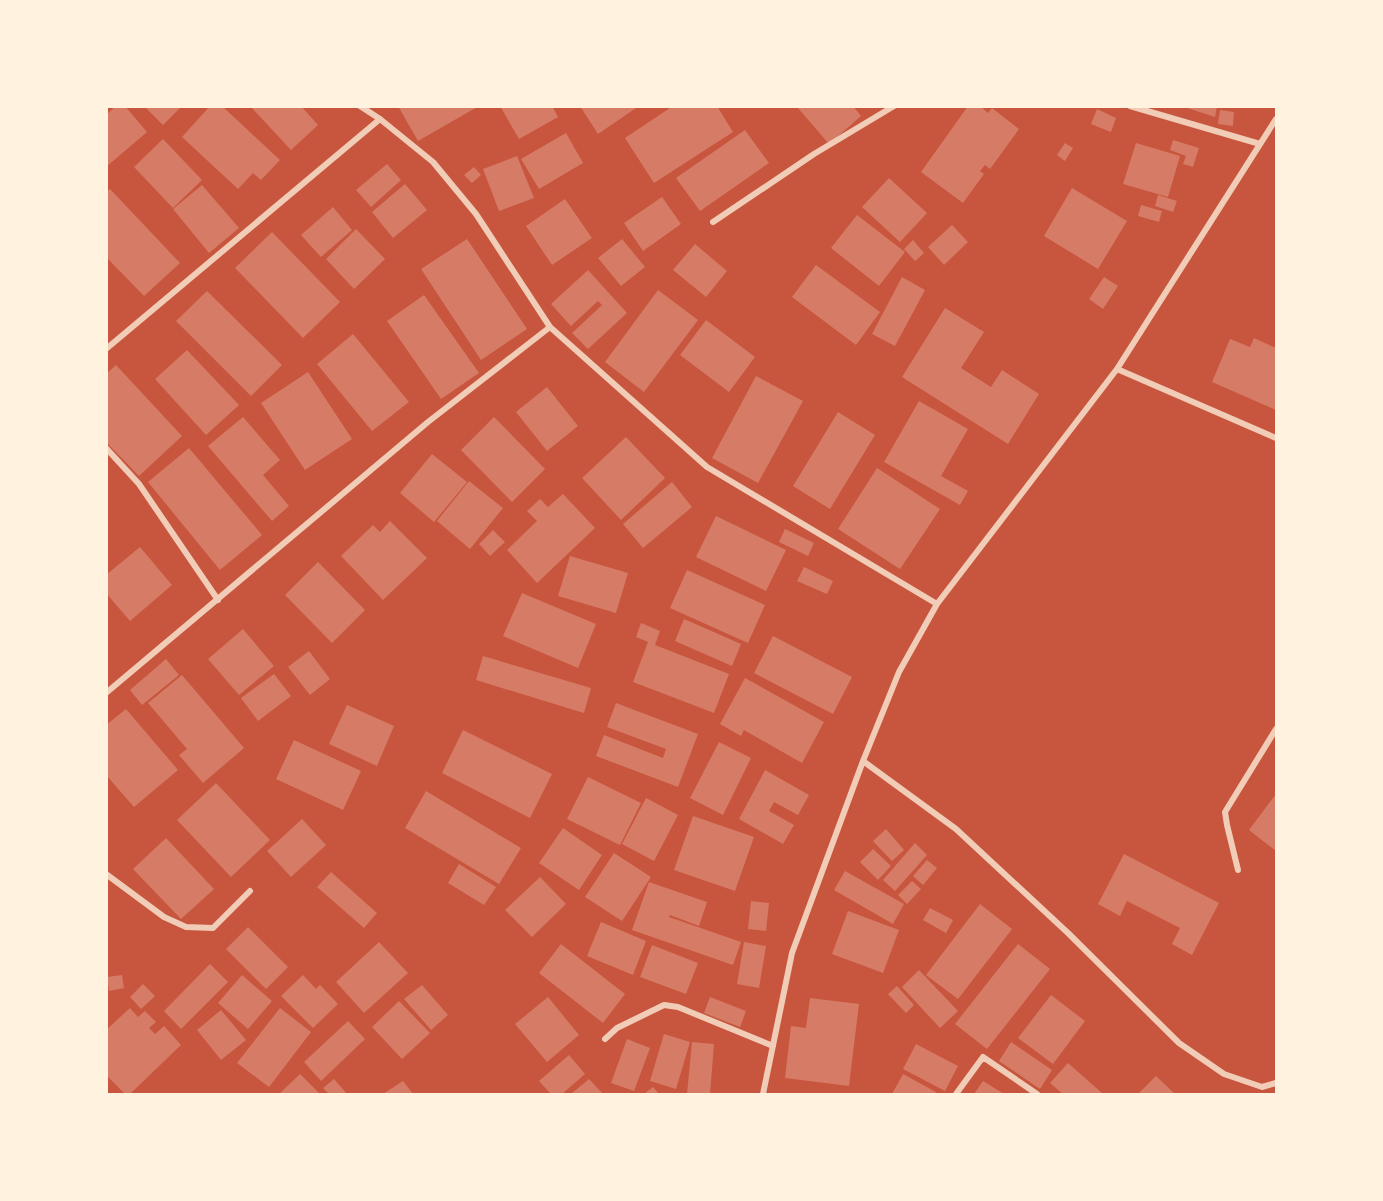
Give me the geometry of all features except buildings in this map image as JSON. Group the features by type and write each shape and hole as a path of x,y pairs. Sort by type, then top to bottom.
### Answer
{"street":[{"path":"360,106 380,119 433,162 477,214 550,327 707,467 937,604"},
{"path":"713,222 814,154 894,106"},
{"path":"1130,106 1260,144"},
{"path":"106,349 380,119"},
{"path":"763,1095 792,953 863,761 899,672 937,604 1118,369 1276,119"},
{"path":"106,693 428,422 550,327"},
{"path":"1118,369 1276,438"},
{"path":"106,448 139,484 218,600"},
{"path":"1238,870 1226,812 1276,729"},
{"path":"863,761 956,829 1068,933 1179,1043 1224,1074 1262,1087 1276,1083"},
{"path":"106,874 164,917 186,927 213,928 250,891"},
{"path":"605,1039 617,1029 664,1005 678,1007 773,1046"},
{"path":"956,1095 983,1057 1037,1095"}]}
